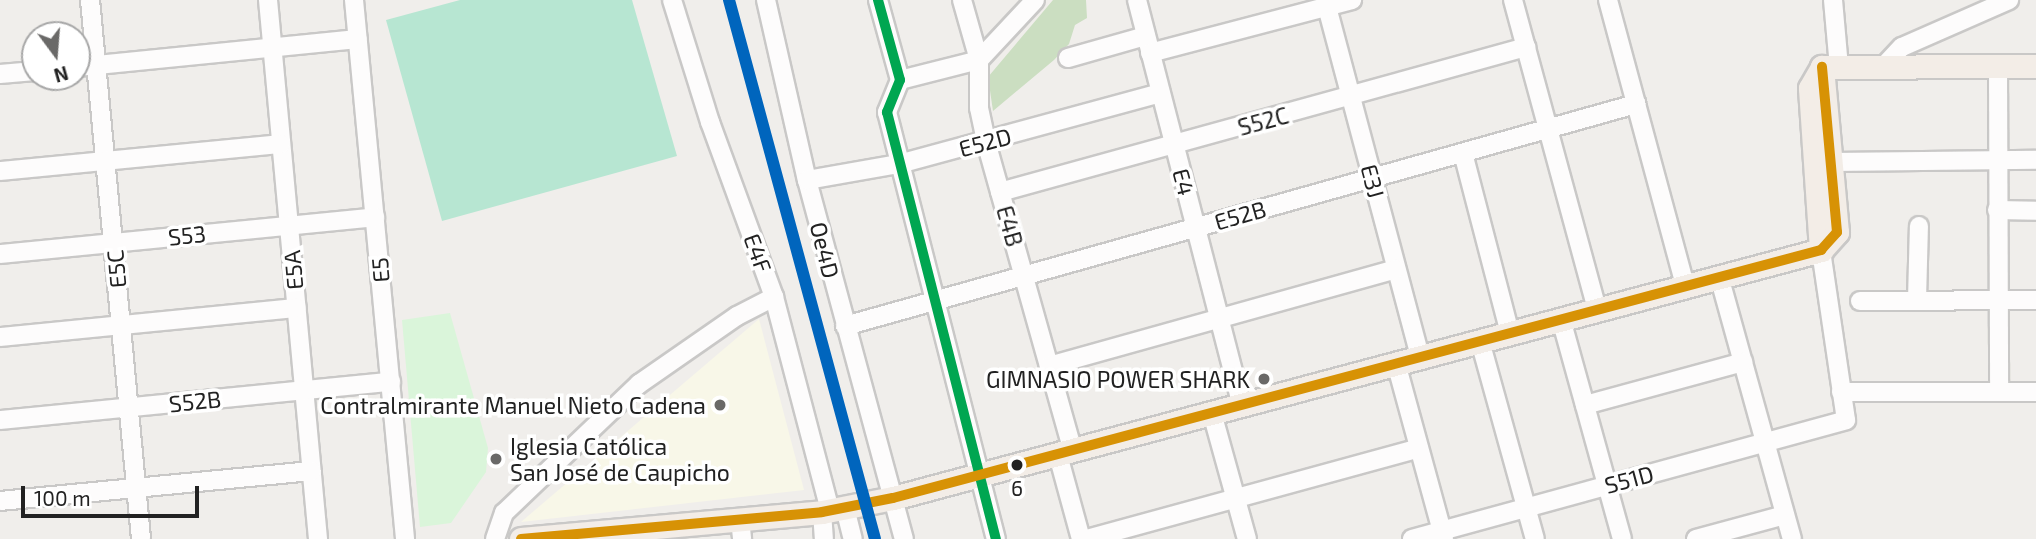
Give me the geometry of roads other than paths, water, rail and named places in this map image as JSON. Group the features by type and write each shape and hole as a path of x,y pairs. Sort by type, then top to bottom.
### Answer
{"main road":[{"path":"1821,250 1810,88 1830,67 2036,66"},
{"path":"521,539 741,529 893,498 1821,250 1836,232 1830,67"}],"street":[{"name":"E5C","path":"90,0 141,539"},
{"name":"E5A","path":"268,0 318,539"},
{"name":"E5","path":"355,0 405,539"},
{"name":"E4F","path":"672,0 710,122 774,297 832,510 824,539"},
{"name":"Oe4D","path":"766,0 807,180 904,539"},
{"path":"878,0 900,80 887,112 996,539"},
{"name":"E4B","path":"962,0 979,60 979,108 986,142 1049,366 1081,539"},
{"path":"900,80 979,60 1035,0"},
{"name":"E4","path":"1137,0 1242,405"},
{"path":"1068,58 1148,44 1352,0"},
{"path":"1513,0 1597,310"},
{"path":"1608,0 1685,286"},
{"path":"1830,67 1833,0"},
{"path":"1884,66 1902,47 2009,0"},
{"name":"E3J","path":"1327,7 1420,356"},
{"path":"91,66 358,39"},
{"name":"S52C","path":"1000,192 1526,47"},
{"path":"1998,66 1999,392"},
{"path":"0,74 21,72"},
{"name":"E52D","path":"807,180 899,164 1161,93"},
{"name":"E52B","path":"845,326 1636,104"},
{"path":"0,171 281,144"},
{"path":"1463,153 1510,333"},
{"path":"1832,162 2036,160"},
{"path":"1997,211 2036,211"},
{"name":"S53","path":"0,254 375,217"},
{"path":"1917,300 1919,226"},
{"path":"1821,250 1841,392 2036,392"},
{"path":"1049,366 1396,269"},
{"path":"1719,276 1791,539"},
{"path":"495,539 495,527 504,513 639,384 737,316 774,297"},
{"path":"1860,301 2036,300"},
{"path":"0,337 297,308"},
{"path":"1561,319 1622,539"},
{"path":"1480,341 1535,539"},
{"path":"1585,405 1743,362"},
{"path":"1396,363 1443,535"},
{"name":"S52B","path":"0,420 391,382"},
{"name":"S51D","path":"1412,539 1443,535 1526,508 1846,419 1841,392"},
{"path":"1212,413 1247,539"},
{"path":"1087,539 1419,447"},
{"path":"0,501 312,471"},
{"path":"832,510 853,539"},
{"path":"1696,539 1785,515"}],"place":[{"name":"GIMNASIO POWER SHARK","path":"1264,379"},
{"name":"Contralmirante Manuel Nieto Cadena","path":"720,405"},
{"name":"Iglesia Católica San José de Caupicho","path":"496,459"},
{"name":"6","path":"1017,465"}]}
